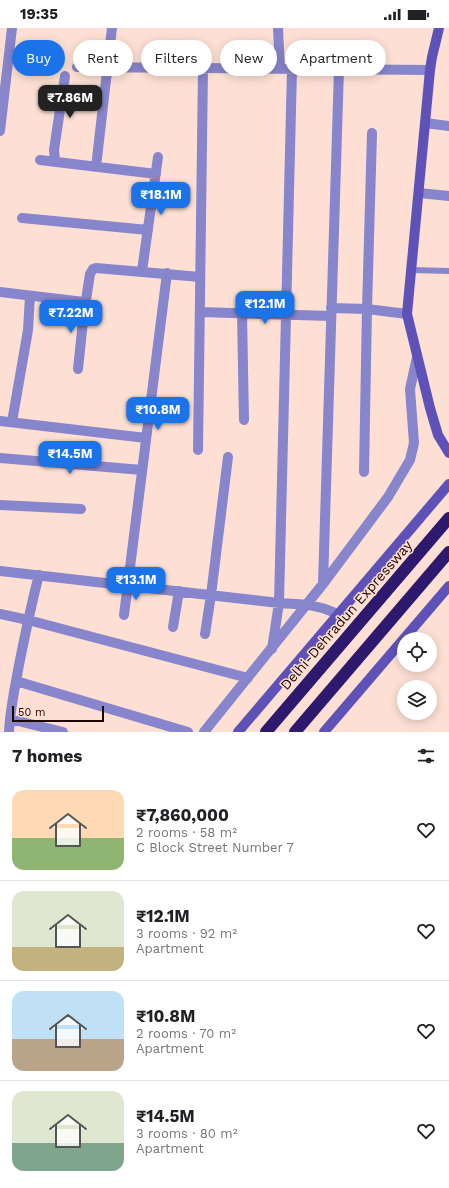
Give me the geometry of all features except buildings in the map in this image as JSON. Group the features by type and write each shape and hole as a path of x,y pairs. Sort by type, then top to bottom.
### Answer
{"highway":[{"name":"Delhi-Dehradun Expressway","path":"266,732 449,518"},
{"path":"295,732 449,552"}],"street":[{"path":"0,131 4,65 12,28"},
{"path":"111,40 112,28"},
{"path":"278,28 280,69"},
{"path":"440,28 430,70 407,314 438,435 449,453"},
{"path":"212,68 285,69"},
{"path":"386,70 430,70"},
{"path":"55,162 54,150 65,76"},
{"path":"96,167 108,76"},
{"path":"198,450 203,76"},
{"path":"272,649 280,602 292,76"},
{"path":"323,584 339,76"},
{"path":"425,123 449,126"},
{"path":"364,472 372,133"},
{"path":"142,271 158,157"},
{"path":"40,160 156,174"},
{"path":"419,193 449,196"},
{"path":"22,218 148,230"},
{"path":"78,369 85,302 90,274 93,269 142,271 200,277"},
{"path":"124,615 167,273"},
{"path":"0,292 85,302"},
{"path":"12,422 28,330 30,296"},
{"path":"200,312 286,314 367,309 407,314"},
{"path":"242,313 244,420"},
{"path":"204,732 310,604 323,584 388,498 410,460 414,443 410,389 418,357"},
{"path":"0,421 146,438"},
{"path":"205,634 228,457"},
{"path":"0,458 142,470"},
{"path":"238,732 449,484"},
{"path":"0,505 81,510"},
{"path":"0,571 211,595 310,604 338,614"},
{"path":"9,732 16,681 28,620 39,576"},
{"path":"324,732 449,586"},
{"path":"173,627 179,591"},
{"path":"0,614 248,678"},
{"path":"16,681 188,732"},
{"path":"10,719 63,732"}],"lane":[{"path":"412,270 449,271"}]}
